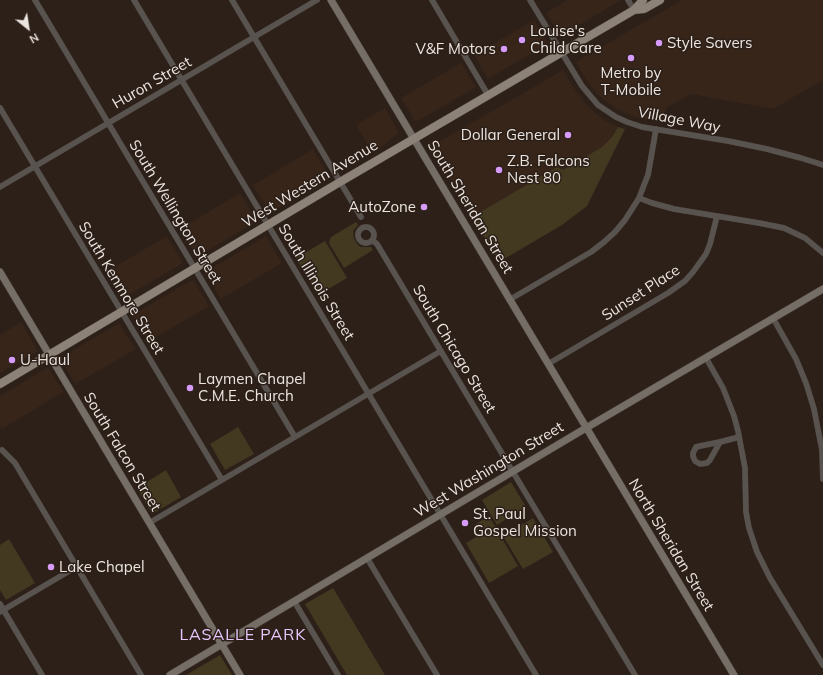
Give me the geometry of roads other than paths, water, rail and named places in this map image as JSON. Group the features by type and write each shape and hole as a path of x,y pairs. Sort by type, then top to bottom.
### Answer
{"main road":[{"name":"West Western Avenue","path":"0,384 340,182 634,10 643,0"},
{"name":"West Western Avenue","path":"634,10 644,9 660,0"}],"street":[{"name":"South Wellington Street","path":"35,0 295,437"},
{"name":"South Illinois Street","path":"134,0 536,675"},
{"path":"232,0 361,217"},
{"name":"Huron Street","path":"0,187 317,0"},
{"name":"South Sheridan Street","path":"331,0 586,428"},
{"path":"432,0 488,95"},
{"name":"Village Way","path":"530,0 582,86 598,105 616,117 627,122 656,130 728,141 767,149 823,165"},
{"path":"628,0 634,10"},
{"name":"South Kenmore Street","path":"0,108 222,480"},
{"path":"509,300 577,260 604,242 615,232 625,220 639,198 648,175 656,130"},
{"path":"639,198 662,206 784,228 805,238 823,254"},
{"name":"Sunset Place","path":"548,364 668,293 685,280 700,264 706,254 717,216"},
{"name":"South Chicago Street","path":"372,240 377,244 635,675"},
{"name":"South Falcon Street","path":"0,272 240,675"},
{"name":"West Washington Street","path":"170,675 823,289"},
{"path":"773,318 796,360 806,383 814,409 822,450 823,479"},
{"path":"149,523 441,351"},
{"path":"706,358 717,376 734,416 745,468 746,512 756,552 770,578 823,665"},
{"name":"North Sheridan Street","path":"586,428 734,675"},
{"path":"720,442 707,463 697,463 694,459 693,453 696,447 739,438"},
{"path":"2,450 15,463 141,675"},
{"path":"367,558 437,675"},
{"path":"2,611 76,567"},
{"path":"294,601 338,675"},
{"path":"0,604 2,611 42,675"}],"place":[{"name":"Louise's Child Care","path":"522,40"},
{"name":"Style Savers","path":"659,43"},
{"name":"V&F Motors","path":"504,49"},
{"name":"Metro by T-Mobile","path":"631,58"},
{"name":"Dollar General","path":"568,135"},
{"name":"Z.B. Falcons Nest 80","path":"499,170"},
{"name":"AutoZone","path":"424,207"},
{"name":"U-Haul","path":"12,360"},
{"name":"Laymen Chapel C.M.E. Church","path":"190,388"},
{"name":"St. Paul Gospel Mission","path":"465,523"},
{"name":"Lake Chapel","path":"51,567"}],"district":[{"name":"LASALLE PARK","path":"243,635"}]}
